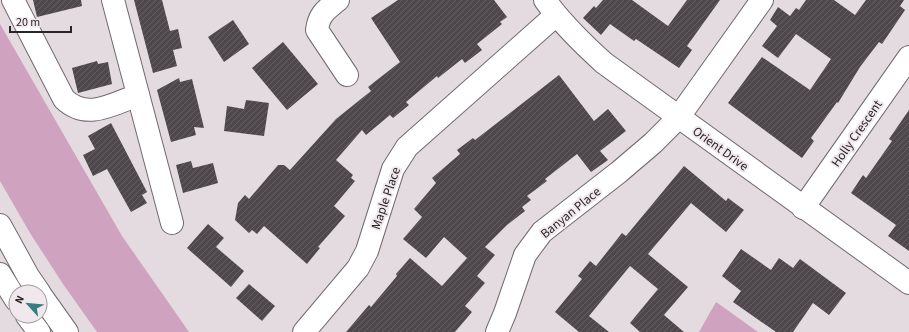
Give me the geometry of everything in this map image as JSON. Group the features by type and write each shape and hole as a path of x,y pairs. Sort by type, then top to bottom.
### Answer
{"street":[{"path":"13,0 64,99 73,107 83,111 95,110 138,95"},
{"path":"113,0 172,223"},
{"path":"338,0 324,11 319,19 317,30 347,75"},
{"path":"678,118 762,0"},
{"name":"Orient Drive","path":"550,8 576,38 604,63 678,118 909,283"},
{"name":"Maple Place","path":"304,332 358,268 369,245 393,169 407,147 550,8"},
{"name":"Holly Crescent","path":"803,208 909,57"},
{"name":"Banyan Place","path":"497,332 525,255 542,232 619,172 653,143 678,118"},
{"path":"0,225 33,284"},
{"path":"0,274 8,287"},
{"path":"48,306 67,332"}],"shaded area":[{"path":"0,24 122,236 189,332 97,332 63,284 30,233 0,181"},
{"path":"716,302 758,332 699,332"}],"building":[{"path":"33,0 81,0 82,6 37,17"},
{"path":"134,0 162,0 170,31 178,29 182,48 173,50 177,66 153,73"},
{"path":"398,0 494,0 507,17 500,22 502,24 477,44 482,50 465,63 462,59 438,78 437,76 406,102 409,105 393,118 390,115 366,135 362,130 336,160 353,175 351,178 355,181 334,206 345,216 318,247 320,248 307,264 264,226 257,234 252,230 249,233 235,220 238,203 245,195 249,199 278,165 284,165 290,170 336,119 371,91 368,87 400,62 371,18"},
{"path":"603,0 632,0 668,26 687,0 720,0 687,46 692,50 679,68 636,39 634,41 610,24 601,35 583,18 594,6 596,8"},
{"path":"806,0 834,0 855,15 866,0 904,0 900,6 905,10 882,44 879,42 860,67 838,103 837,102 811,138 814,141 802,158 728,103 762,57 810,90 831,59 796,34 778,58 762,46 777,26 770,20 778,7 790,16 796,8 799,10"},
{"path":"233,20 249,44 224,62 208,37"},
{"path":"283,42 318,84 287,110 252,68"},
{"path":"97,61 98,64 108,62 112,84 78,93 72,68"},
{"path":"559,75 594,121 608,109 626,131 600,151 608,160 591,172 577,154 545,179 547,181 527,196 531,200 522,207 525,211 507,225 485,247 495,255 477,276 485,283 465,306 472,312 455,332 346,332 369,305 371,307 410,258 442,286 467,258 444,237 426,258 403,239 422,217 414,209 436,183 432,178 460,154 457,150 473,138 475,140"},
{"path":"179,78 180,82 192,79 204,128 194,127 196,135 171,142 157,90"},
{"path":"246,100 269,103 264,136 224,131 227,106 244,109"},
{"path":"909,110 909,251 888,236 896,225 851,193 863,175 866,178 892,141 889,139"},
{"path":"111,123 147,192 142,195 147,203 131,212 107,169 93,176 83,155 95,149 88,136"},
{"path":"191,161 193,168 213,163 218,183 183,193 176,165"},
{"path":"684,166 726,201 728,198 744,210 726,232 691,203 648,254 688,287 664,315 684,332 640,332 630,323 658,289 630,266 589,316 609,332 579,332 555,312 582,279 578,276 590,261 596,266 622,233 626,236"},
{"path":"208,224 224,238 216,247 244,271 231,287 187,248"},
{"path":"741,249 771,270 779,258 793,268 800,259 846,293 829,315 813,303 793,332 776,332 733,302 741,291 722,276"},
{"path":"249,284 275,306 262,321 236,298"}]}
